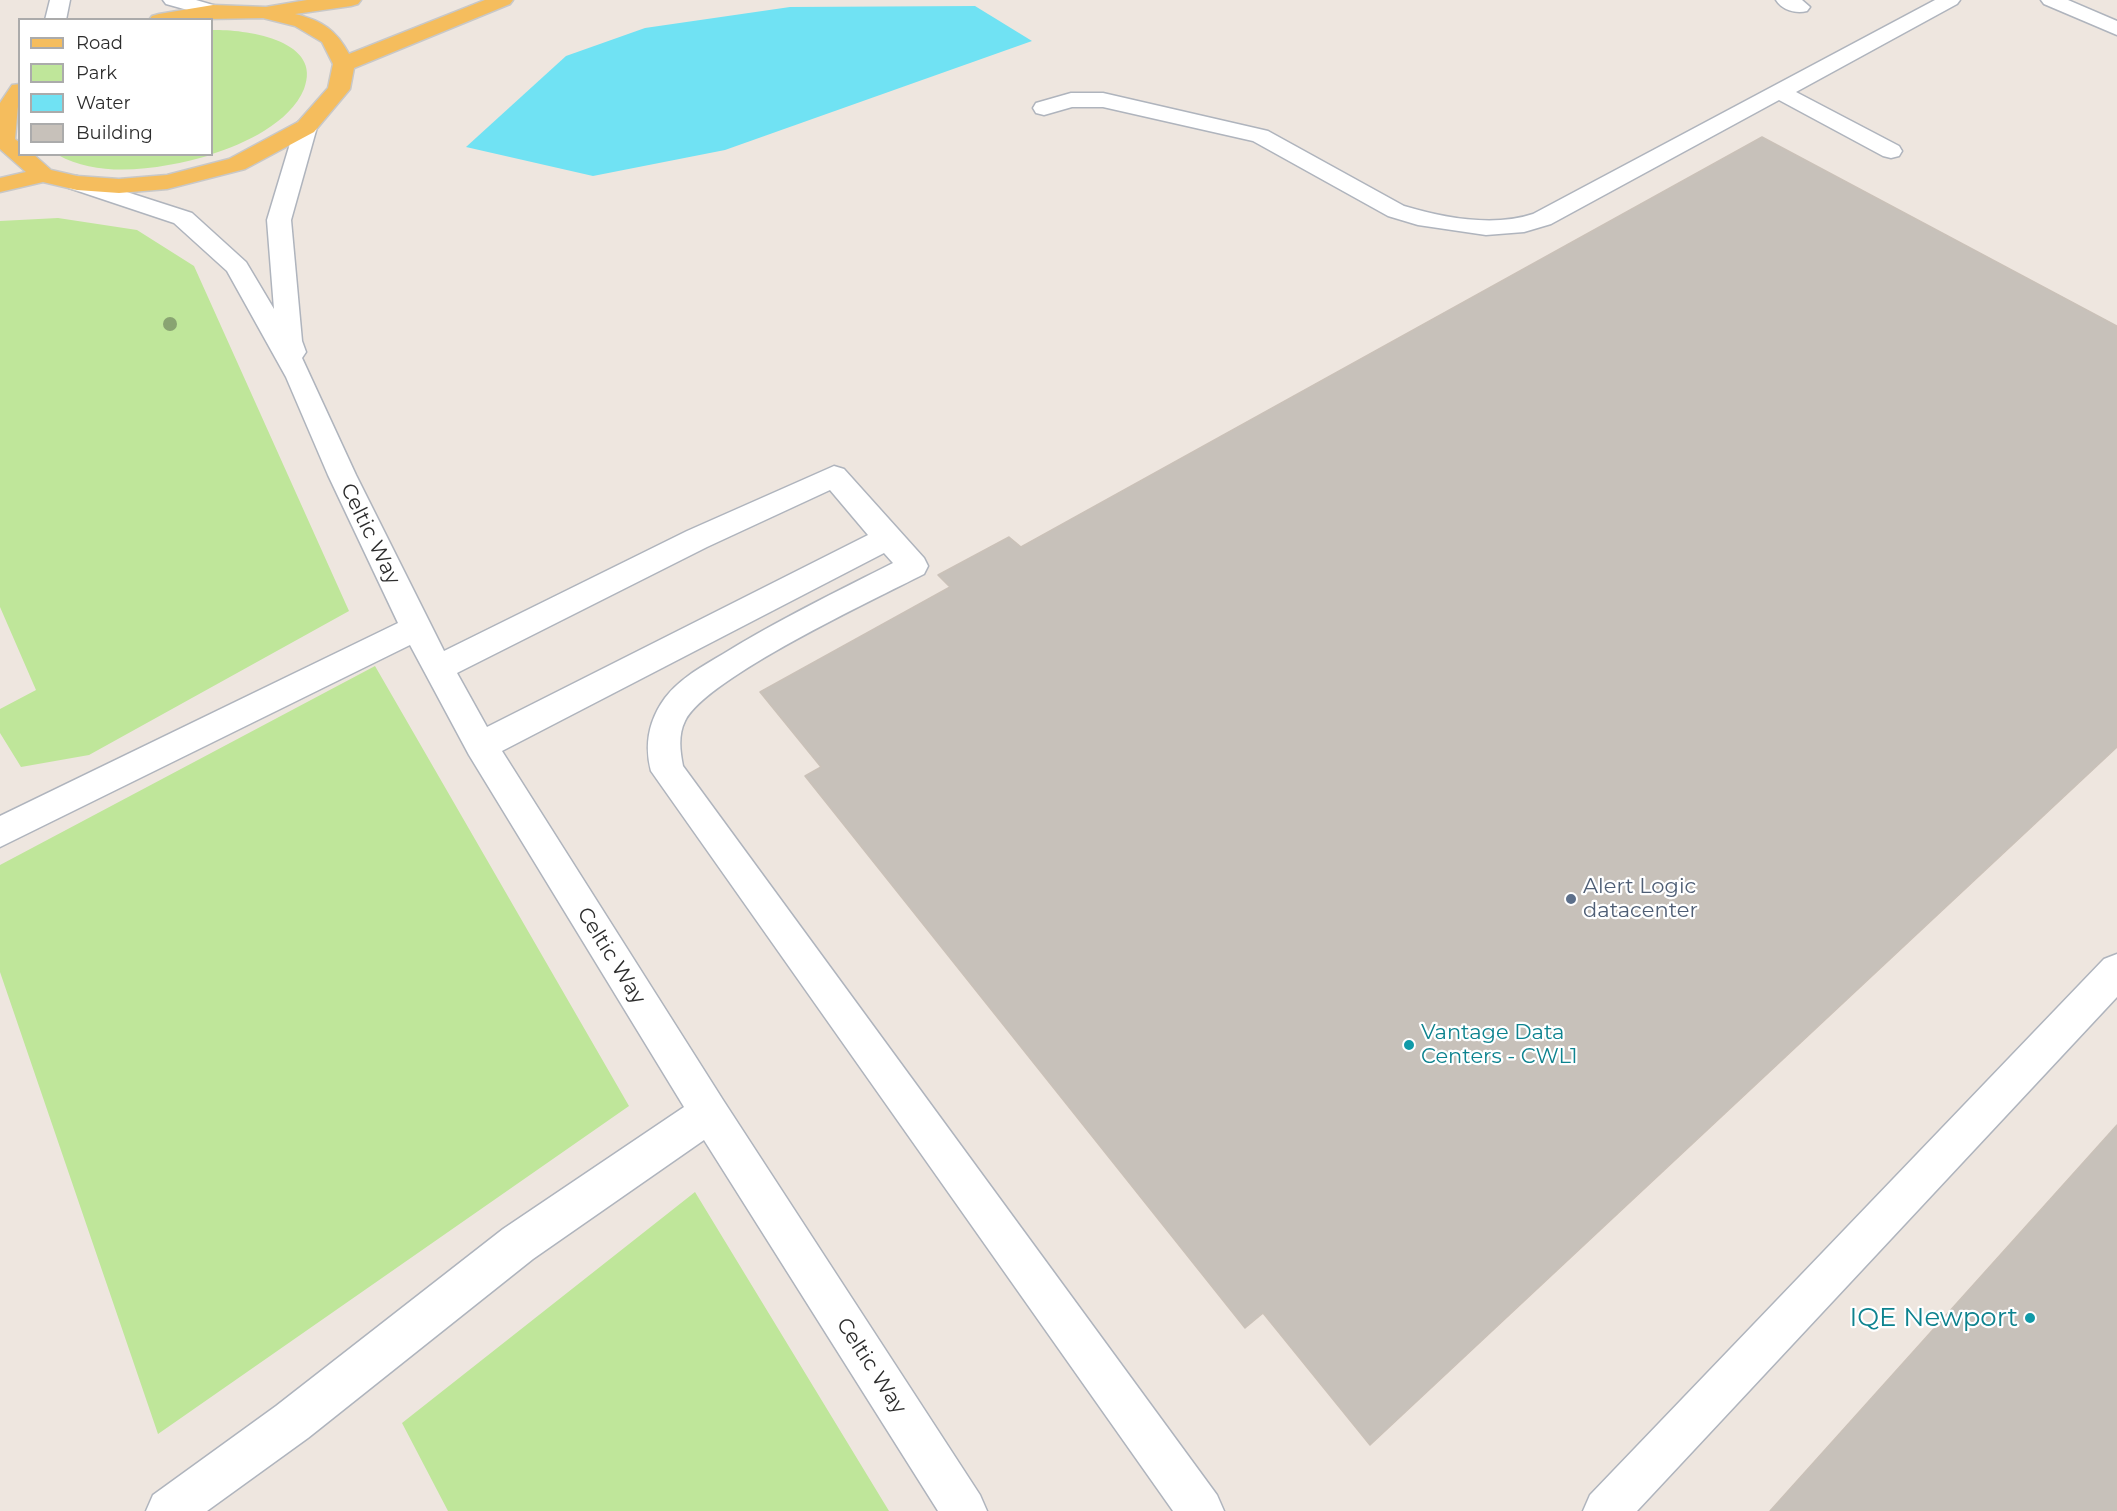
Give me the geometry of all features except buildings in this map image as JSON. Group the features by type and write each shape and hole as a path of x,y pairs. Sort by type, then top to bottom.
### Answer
{"main road":[{"path":"171,18 213,11 262,12 351,0"},
{"path":"344,64 503,0"},
{"path":"0,186 43,175 77,183 119,186 168,182 237,164 306,127 339,89 344,64 330,38 302,22 262,12"},
{"path":"13,98 4,141 18,153"},
{"path":"21,156 43,175"}],"street":[{"path":"56,18 60,0"},
{"path":"173,0 213,11"},
{"path":"1044,108 1071,100 1103,100 1260,136 1396,211 1439,223 1486,228 1524,225 1542,219 1950,0"},
{"path":"2051,0 2117,28"},
{"path":"1780,92 1891,151"},
{"name":"Celtic Way","path":"299,377 290,340 279,220 306,127"},
{"name":"Celtic Way","path":"77,183 183,218 237,267 299,377 342,476 416,628 481,746 709,1113 964,1511"},
{"path":"438,668 697,539 834,476 912,566 755,649 697,686 682,699 665,729 662,750 668,771 1201,1511"},
{"path":"481,746 887,538"},
{"path":"0,832 416,628"},
{"path":"1606,1511 2117,971"},
{"path":"169,1511 292,1422 518,1244 709,1113"}],"green space":[{"path":"213,30 242,32 277,40 292,48 302,59 307,72 304,89 288,112 265,130 213,154"},
{"path":"60,156 207,156 174,164 134,169 94,167"},
{"path":"58,218 137,230 194,266 349,611 89,755 21,767 0,733 0,709 36,690 0,607 0,221"},
{"path":"375,666 629,1106 158,1434 0,972 0,865"},
{"path":"695,1192 889,1511 448,1511 402,1423"}],"water":[{"path":"975,6 1032,41 725,150 593,176 466,147 566,56 645,28 790,7"}],"place":[{"name":"Alert Logic datacenter","path":"1571,899"},
{"name":"Vantage Data Centers - CWL1","path":"1409,1045"},
{"name":"IQE Newport","path":"2030,1318"}]}
